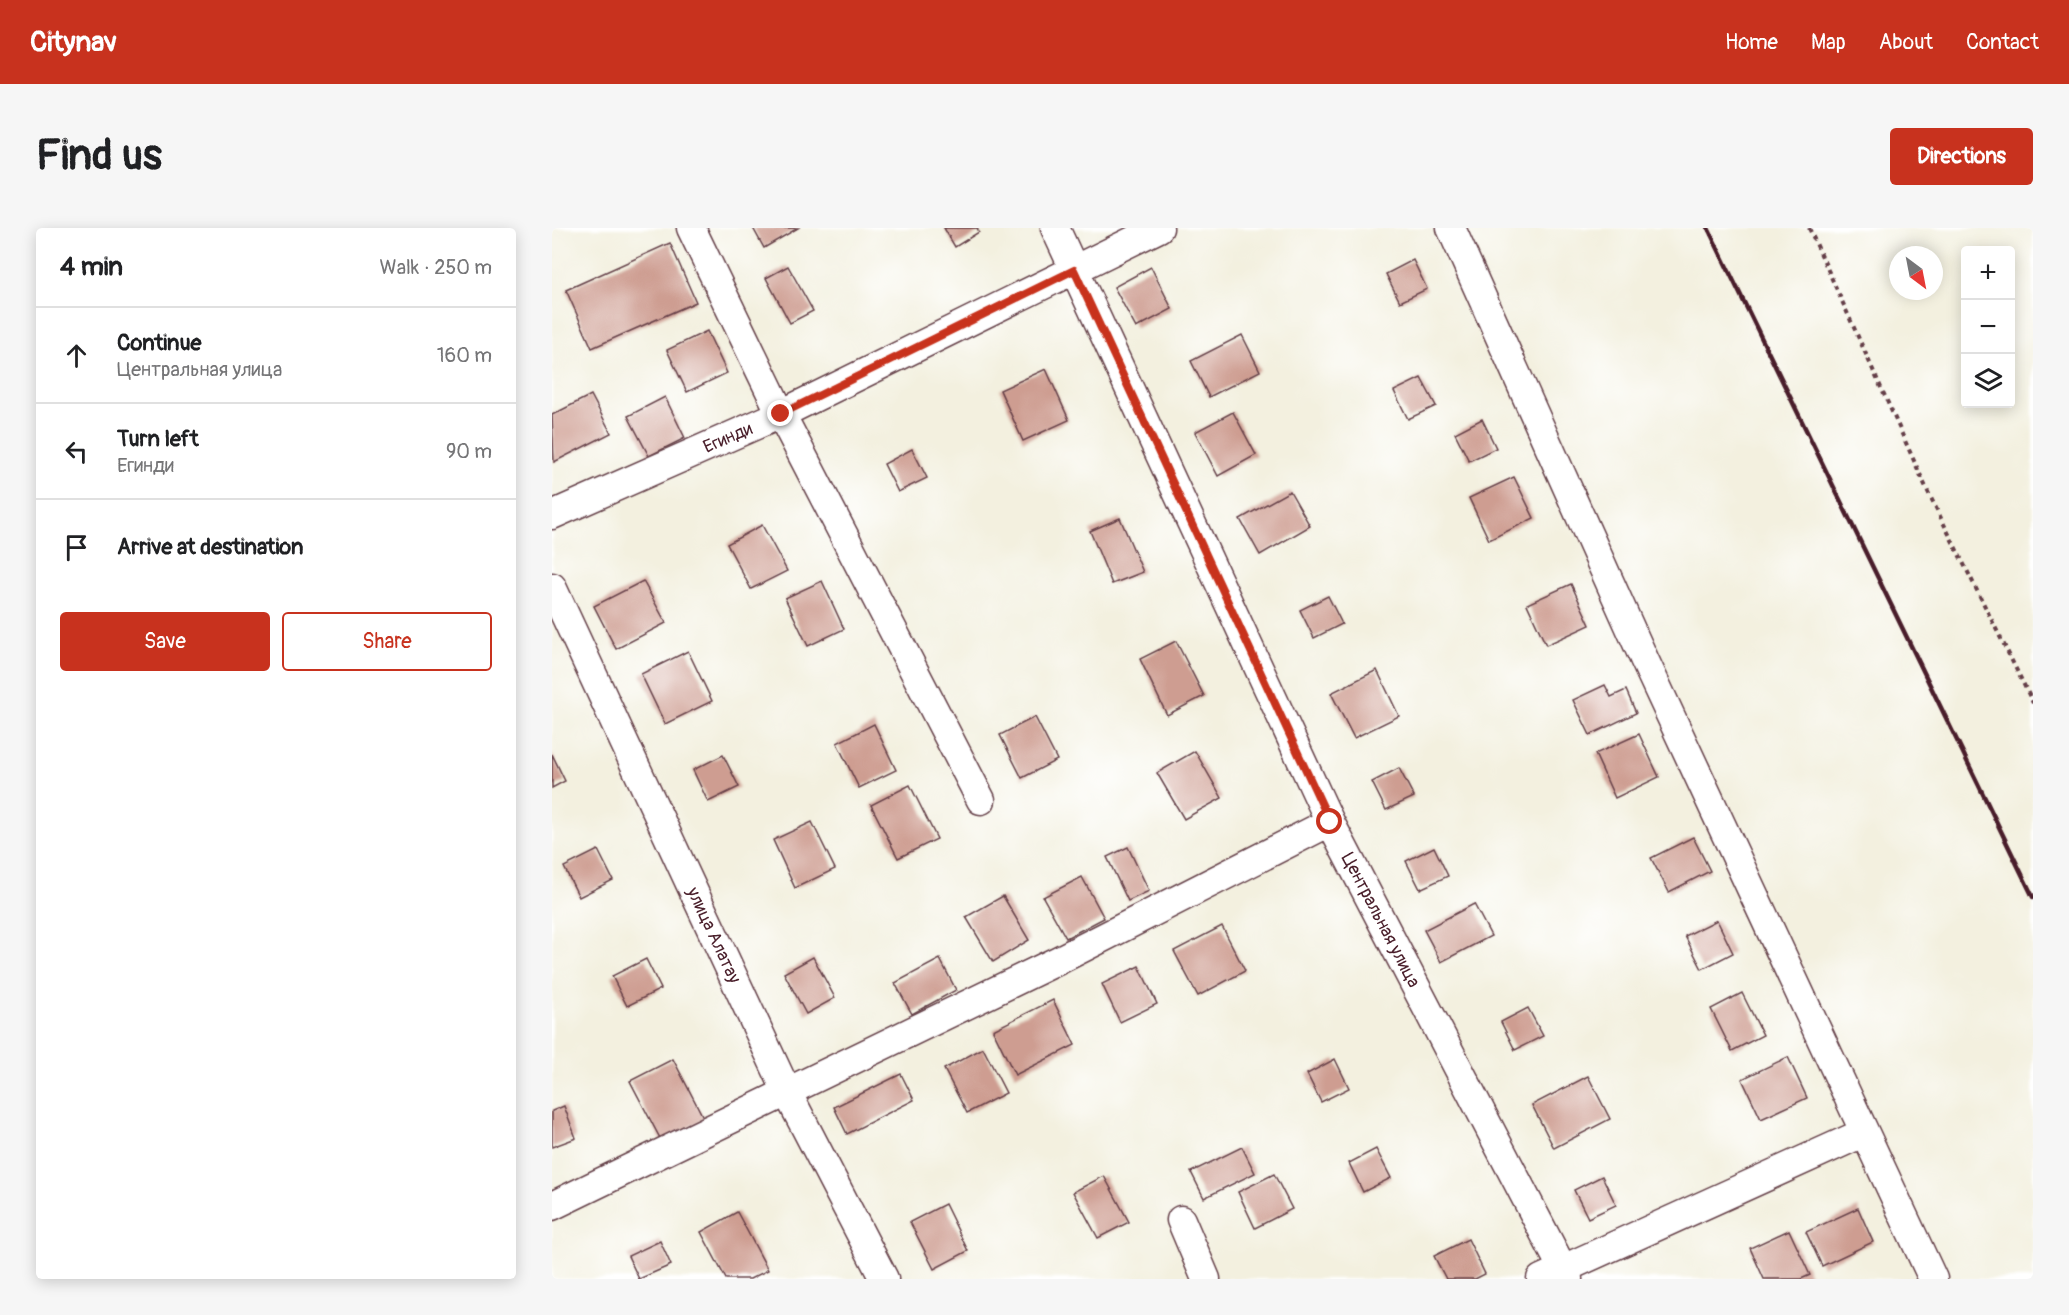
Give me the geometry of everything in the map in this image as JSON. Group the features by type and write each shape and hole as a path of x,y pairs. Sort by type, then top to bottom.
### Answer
{"street":[{"path":"691,228 781,414 981,800"},
{"name":"Центральная улица","path":"1055,228 1330,822 1557,1276"},
{"name":"Егинди","path":"552,515 781,414 1159,228"},
{"path":"1451,228 1645,662 1933,1279"},
{"name":"улица Алатау","path":"552,587 787,1092 884,1279"},
{"path":"552,1206 1059,960 1330,822"},
{"path":"1557,1276 1863,1133"},
{"path":"1181,1220 1206,1279"}],"path":[{"path":"1809,228 1929,494 2033,703"}],"building":[{"path":"753,228 798,228 764,248"},
{"path":"944,228 977,228 979,232 955,247"},
{"path":"670,243 696,302 592,348 566,290"},
{"path":"1413,260 1427,289 1400,302 1386,274"},
{"path":"788,266 813,311 790,323 766,278"},
{"path":"1151,267 1172,309 1136,328 1114,287"},
{"path":"707,331 727,373 687,392 667,350"},
{"path":"1242,335 1260,371 1209,397 1191,361"},
{"path":"1046,369 1069,420 1023,441 1000,390"},
{"path":"1421,378 1436,406 1408,419 1394,391"},
{"path":"591,395 611,433 554,462 552,415"},
{"path":"665,397 685,438 649,456 628,416"},
{"path":"1233,412 1256,455 1218,476 1195,432"},
{"path":"1482,419 1496,448 1469,461 1455,433"},
{"path":"912,449 927,478 898,492 884,464"},
{"path":"1514,477 1534,518 1489,540 1469,498"},
{"path":"1290,491 1310,526 1260,555 1240,519"},
{"path":"1120,518 1143,572 1112,584 1090,531"},
{"path":"762,525 787,571 751,589 727,544"},
{"path":"643,581 666,623 616,649 594,606"},
{"path":"822,581 844,629 808,646 785,598"},
{"path":"1571,584 1590,625 1546,645 1527,604"},
{"path":"1328,596 1342,624 1314,638 1300,610"},
{"path":"1176,641 1204,696 1167,715 1140,659"},
{"path":"688,651 712,701 665,724 641,674"},
{"path":"1377,670 1399,716 1354,738 1331,693"},
{"path":"1605,685 1611,697 1626,690 1636,713 1590,735 1573,700"},
{"path":"1035,717 1057,760 1022,778 1000,735"},
{"path":"874,724 896,770 859,788 837,743"},
{"path":"1639,734 1659,777 1615,798 1595,754"},
{"path":"1195,751 1222,798 1184,819 1157,773"},
{"path":"552,754 565,781 552,788"},
{"path":"723,755 739,787 708,802 693,770"},
{"path":"1399,768 1414,797 1386,810 1372,782"},
{"path":"910,785 937,839 898,858 871,805"},
{"path":"812,822 835,869 795,888 773,840"},
{"path":"1693,837 1710,871 1669,892 1651,858"},
{"path":"1128,847 1149,891 1128,901 1107,857"},
{"path":"1434,847 1448,876 1420,889 1406,861"},
{"path":"598,850 613,880 579,897 564,867"},
{"path":"1082,877 1104,918 1066,938 1043,897"},
{"path":"1003,896 1029,940 993,962 966,917"},
{"path":"1474,904 1491,936 1441,962 1424,930"},
{"path":"1717,920 1733,953 1702,969 1685,936"},
{"path":"1222,926 1245,971 1198,996 1174,951"},
{"path":"813,957 835,998 806,1014 784,973"},
{"path":"646,959 661,989 627,1006 612,976"},
{"path":"940,959 956,990 912,1014 895,983"},
{"path":"1139,966 1157,1004 1120,1022 1102,984"},
{"path":"1742,993 1763,1035 1732,1051 1711,1009"},
{"path":"1053,1000 1075,1045 1015,1075 993,1030"},
{"path":"1528,1008 1543,1036 1515,1050 1501,1022"},
{"path":"983,1048 1006,1093 967,1113 944,1069"},
{"path":"1788,1057 1807,1098 1761,1119 1742,1079"},
{"path":"673,1059 704,1119 662,1142 630,1081"},
{"path":"1335,1059 1349,1088 1321,1102 1307,1074"},
{"path":"901,1074 914,1100 847,1134 834,1107"},
{"path":"1588,1076 1610,1119 1554,1148 1532,1105"},
{"path":"564,1106 576,1138 552,1147 552,1111"},
{"path":"1242,1147 1255,1173 1204,1198 1191,1172"},
{"path":"1376,1149 1391,1178 1363,1192 1349,1163"},
{"path":"1274,1174 1292,1209 1255,1228 1238,1192"},
{"path":"1104,1176 1129,1222 1098,1238 1073,1192"},
{"path":"1602,1176 1616,1205 1588,1218 1574,1190"},
{"path":"945,1204 968,1251 934,1269 910,1222"},
{"path":"1858,1208 1873,1242 1822,1266 1806,1232"},
{"path":"737,1212 768,1270 750,1279 726,1279 701,1232"},
{"path":"1789,1230 1810,1275 1801,1279 1764,1279 1750,1248"},
{"path":"1468,1239 1485,1274 1475,1279 1446,1279 1434,1256"},
{"path":"660,1241 671,1265 639,1279 628,1256"}],"railway":[{"path":"1708,228 2033,897"}],"route":[{"path":"781,414 1074,270 1330,822"}]}
